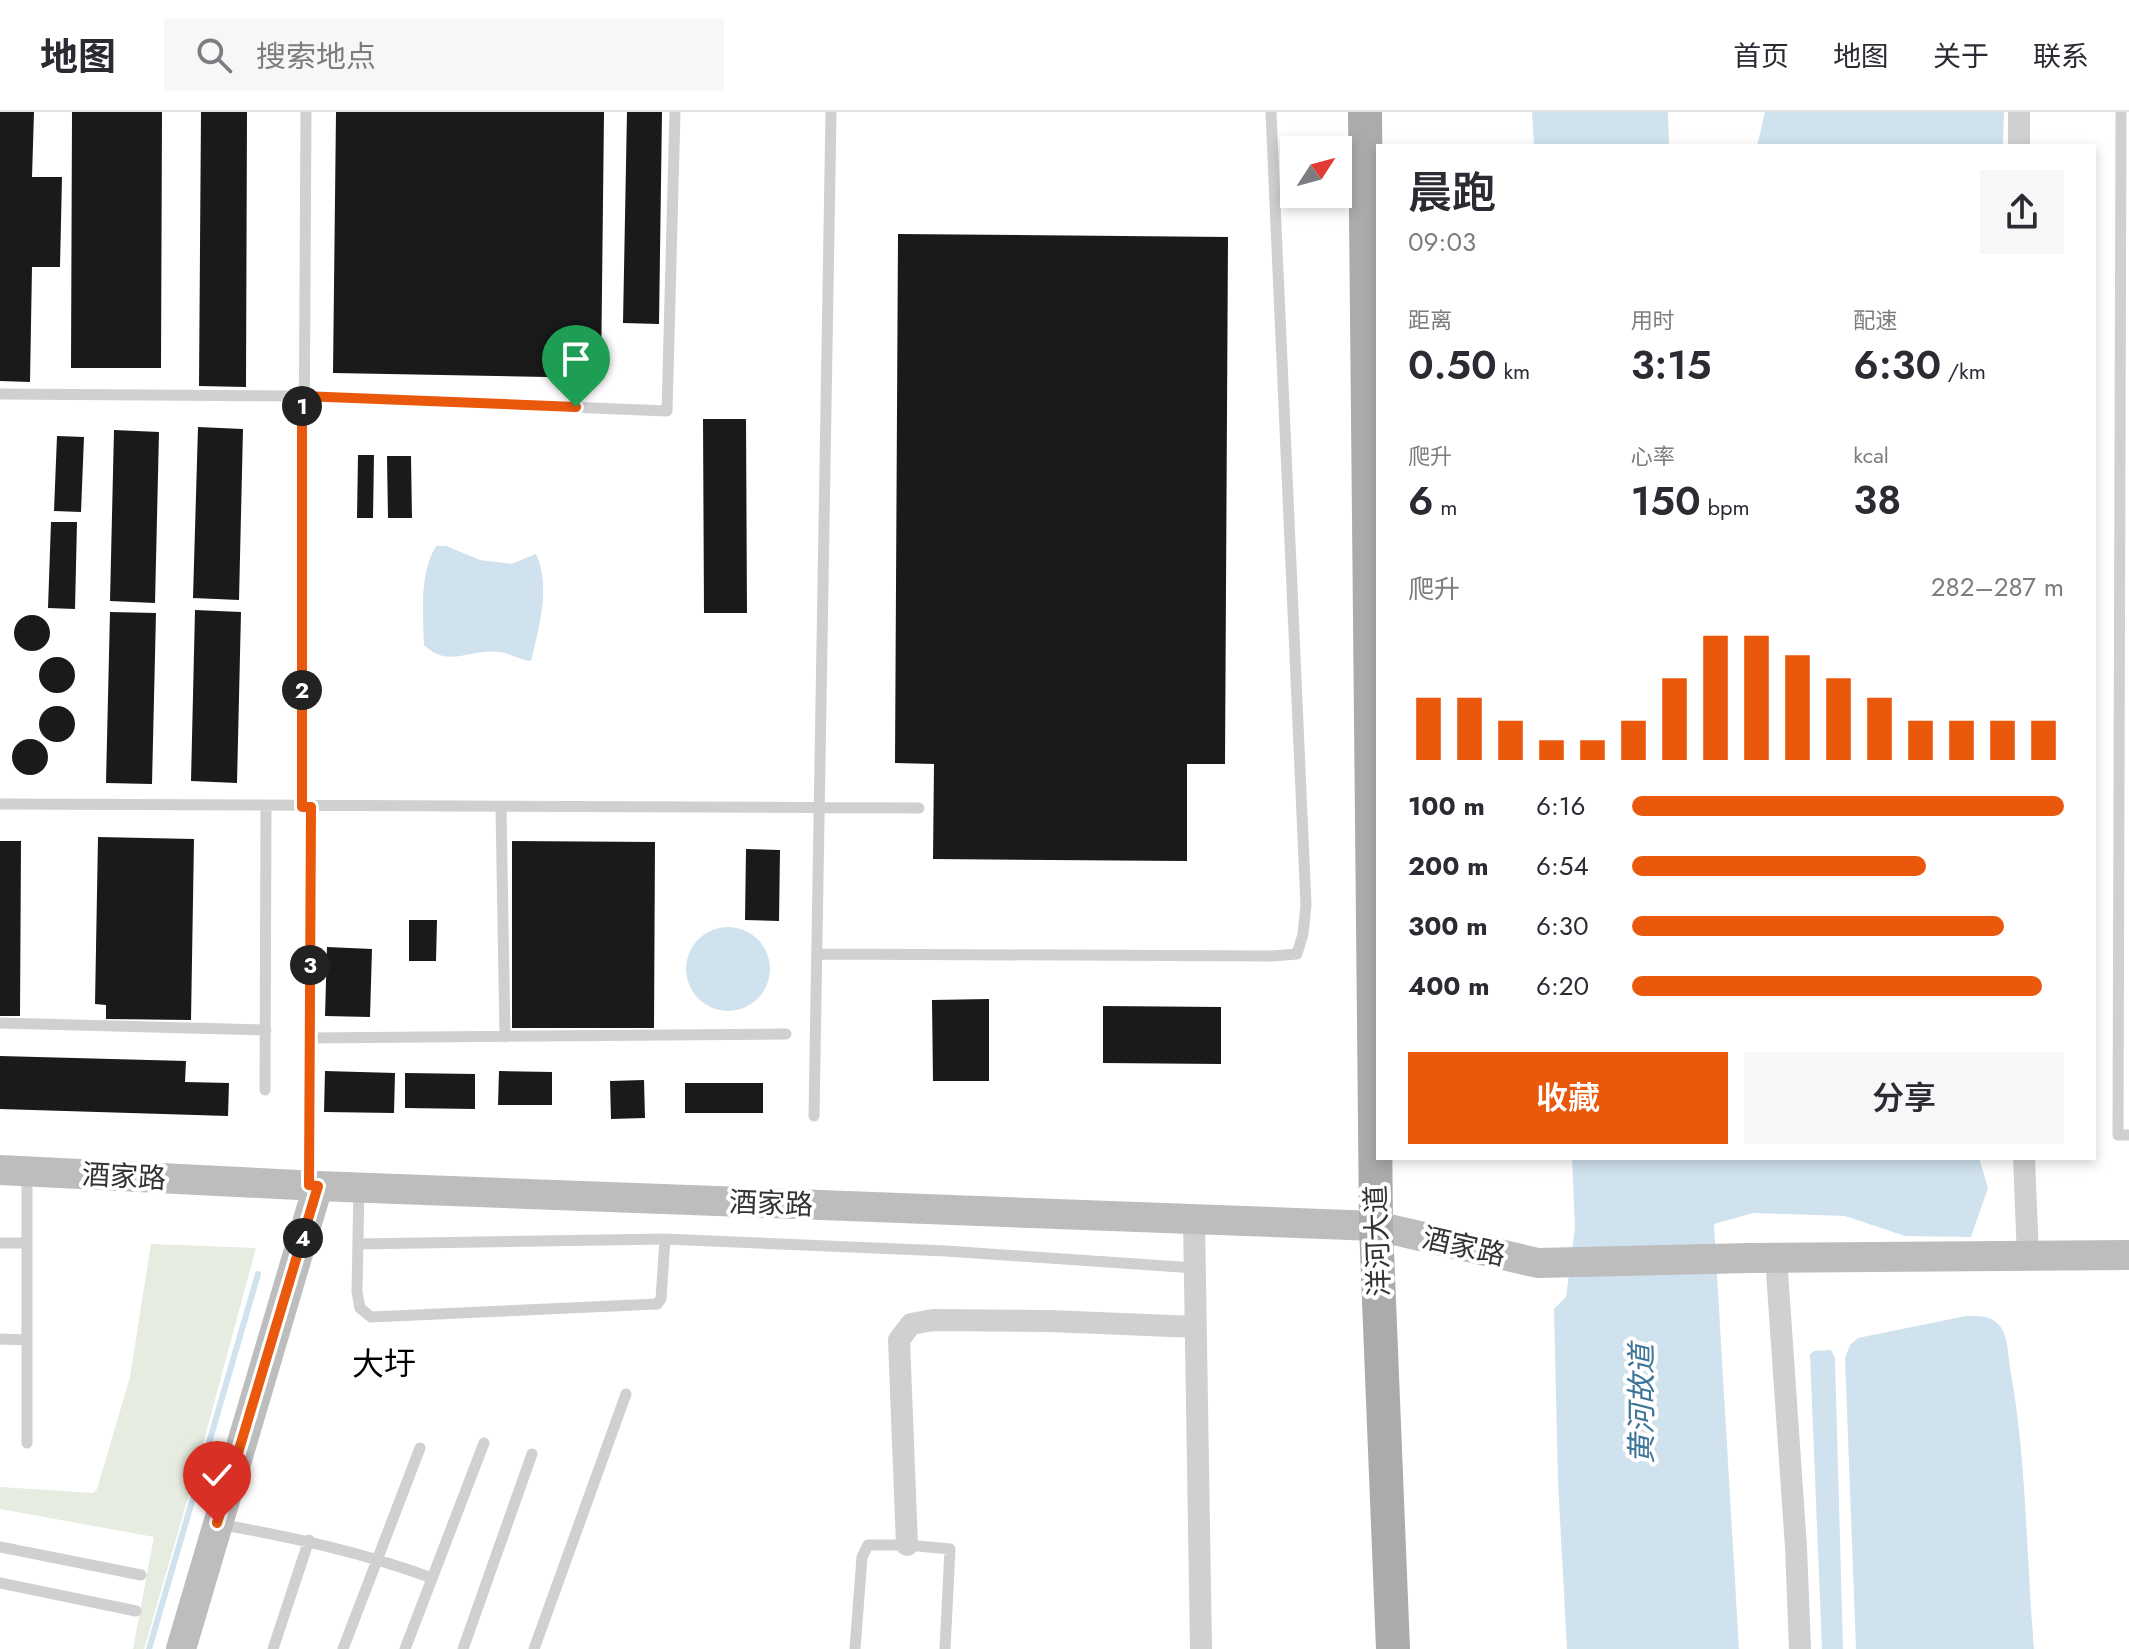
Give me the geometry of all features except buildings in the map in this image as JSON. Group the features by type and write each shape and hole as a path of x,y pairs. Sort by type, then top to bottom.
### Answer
{"main road":[{"name":"洋河大道","path":"1365,112 1376,697"},
{"path":"1387,112 1388,144"},
{"name":"洋河大道","path":"1385,1160 1393,1649"},
{"name":"洋河大道","path":"1395,1160 1386,1228 1417,1649"}],"street":[{"path":"2019,112 2019,144"},
{"path":"2024,1160 2028,1257"},
{"name":"酒家路","path":"14,1171 1386,1228 1538,1263 1763,1258"},
{"path":"187,1648 217,1523 314,1185"},
{"path":"1194,1219 1201,1649"},
{"path":"1800,1649 1796,1547 1763,1258 2129,1255"},
{"path":"907,1545 899,1340 911,1324 962,1320 1196,1327"}],"lane":[{"path":"306,112 302,396 314,1185"},
{"path":"0,394 302,396 667,411 675,112"},
{"path":"814,1116 831,112"},
{"path":"817,954 1297,954 1306,905 1271,112"},
{"path":"2121,112 2118,1135 2129,1135"},
{"path":"0,804 919,808"},
{"path":"265,1090 266,806"},
{"path":"501,807 505,1037"},
{"path":"0,1023 266,1030"},
{"path":"310,1038 786,1034"},
{"path":"14,1171 27,1243 27,1443"},
{"path":"359,1187 357,1292 360,1308 371,1317 657,1304 661,1299 665,1239"},
{"path":"358,1244 665,1239 946,1251 1195,1268"},
{"path":"0,1243 27,1243"},
{"path":"0,1339 27,1340"},
{"path":"534,1649 626,1394"},
{"path":"405,1649 484,1443"},
{"path":"343,1649 420,1448"},
{"path":"463,1649 532,1454"},
{"path":"217,1523 309,1540 377,1558 432,1578"},
{"path":"273,1649 309,1540"},
{"path":"855,1649 862,1557 868,1545 950,1549 945,1649"},
{"path":"0,1547 141,1575"},
{"path":"0,1583 136,1611"}],"shaded area":[{"path":"151,1244 256,1248 144,1649 133,1649 154,1537 0,1509 0,1487 93,1493 97,1489 130,1377"}],"water":[{"path":"1532,112 1668,112 1669,144 1534,144"},
{"path":"1765,112 2004,112 2003,144 1757,144"},
{"path":"436,546 446,546 480,560 511,564 536,554 543,593 531,661 499,652 442,656 424,645 424,581"},
{"path":"728,927 744,930 758,939 767,953 770,969 767,985 758,999 744,1008 728,1011 712,1008 698,999 689,985 686,969 689,953 698,939 712,930"},
{"name":"黄河故道","path":"1572,1160 1980,1160 1988,1188 1971,1237 1905,1236 1845,1216 1753,1213 1714,1224 1739,1649 1567,1649 1558,1482 1554,1309 1566,1297 1575,1228"},
{"path":"1966,1316 1993,1320 2003,1330 2006,1340 2020,1438 2034,1649 1856,1649 1845,1358 1850,1345 1858,1338"},
{"path":"1831,1350 1835,1358 1843,1649 1822,1649 1810,1354"}],"waterway":[{"path":"149,1649 258,1274"}],"district":[{"name":"大圩","path":"384,1364"}],"route":[{"path":"217,1523 318,1186 309,1185 311,807 302,807 302,396 576,407"}]}
